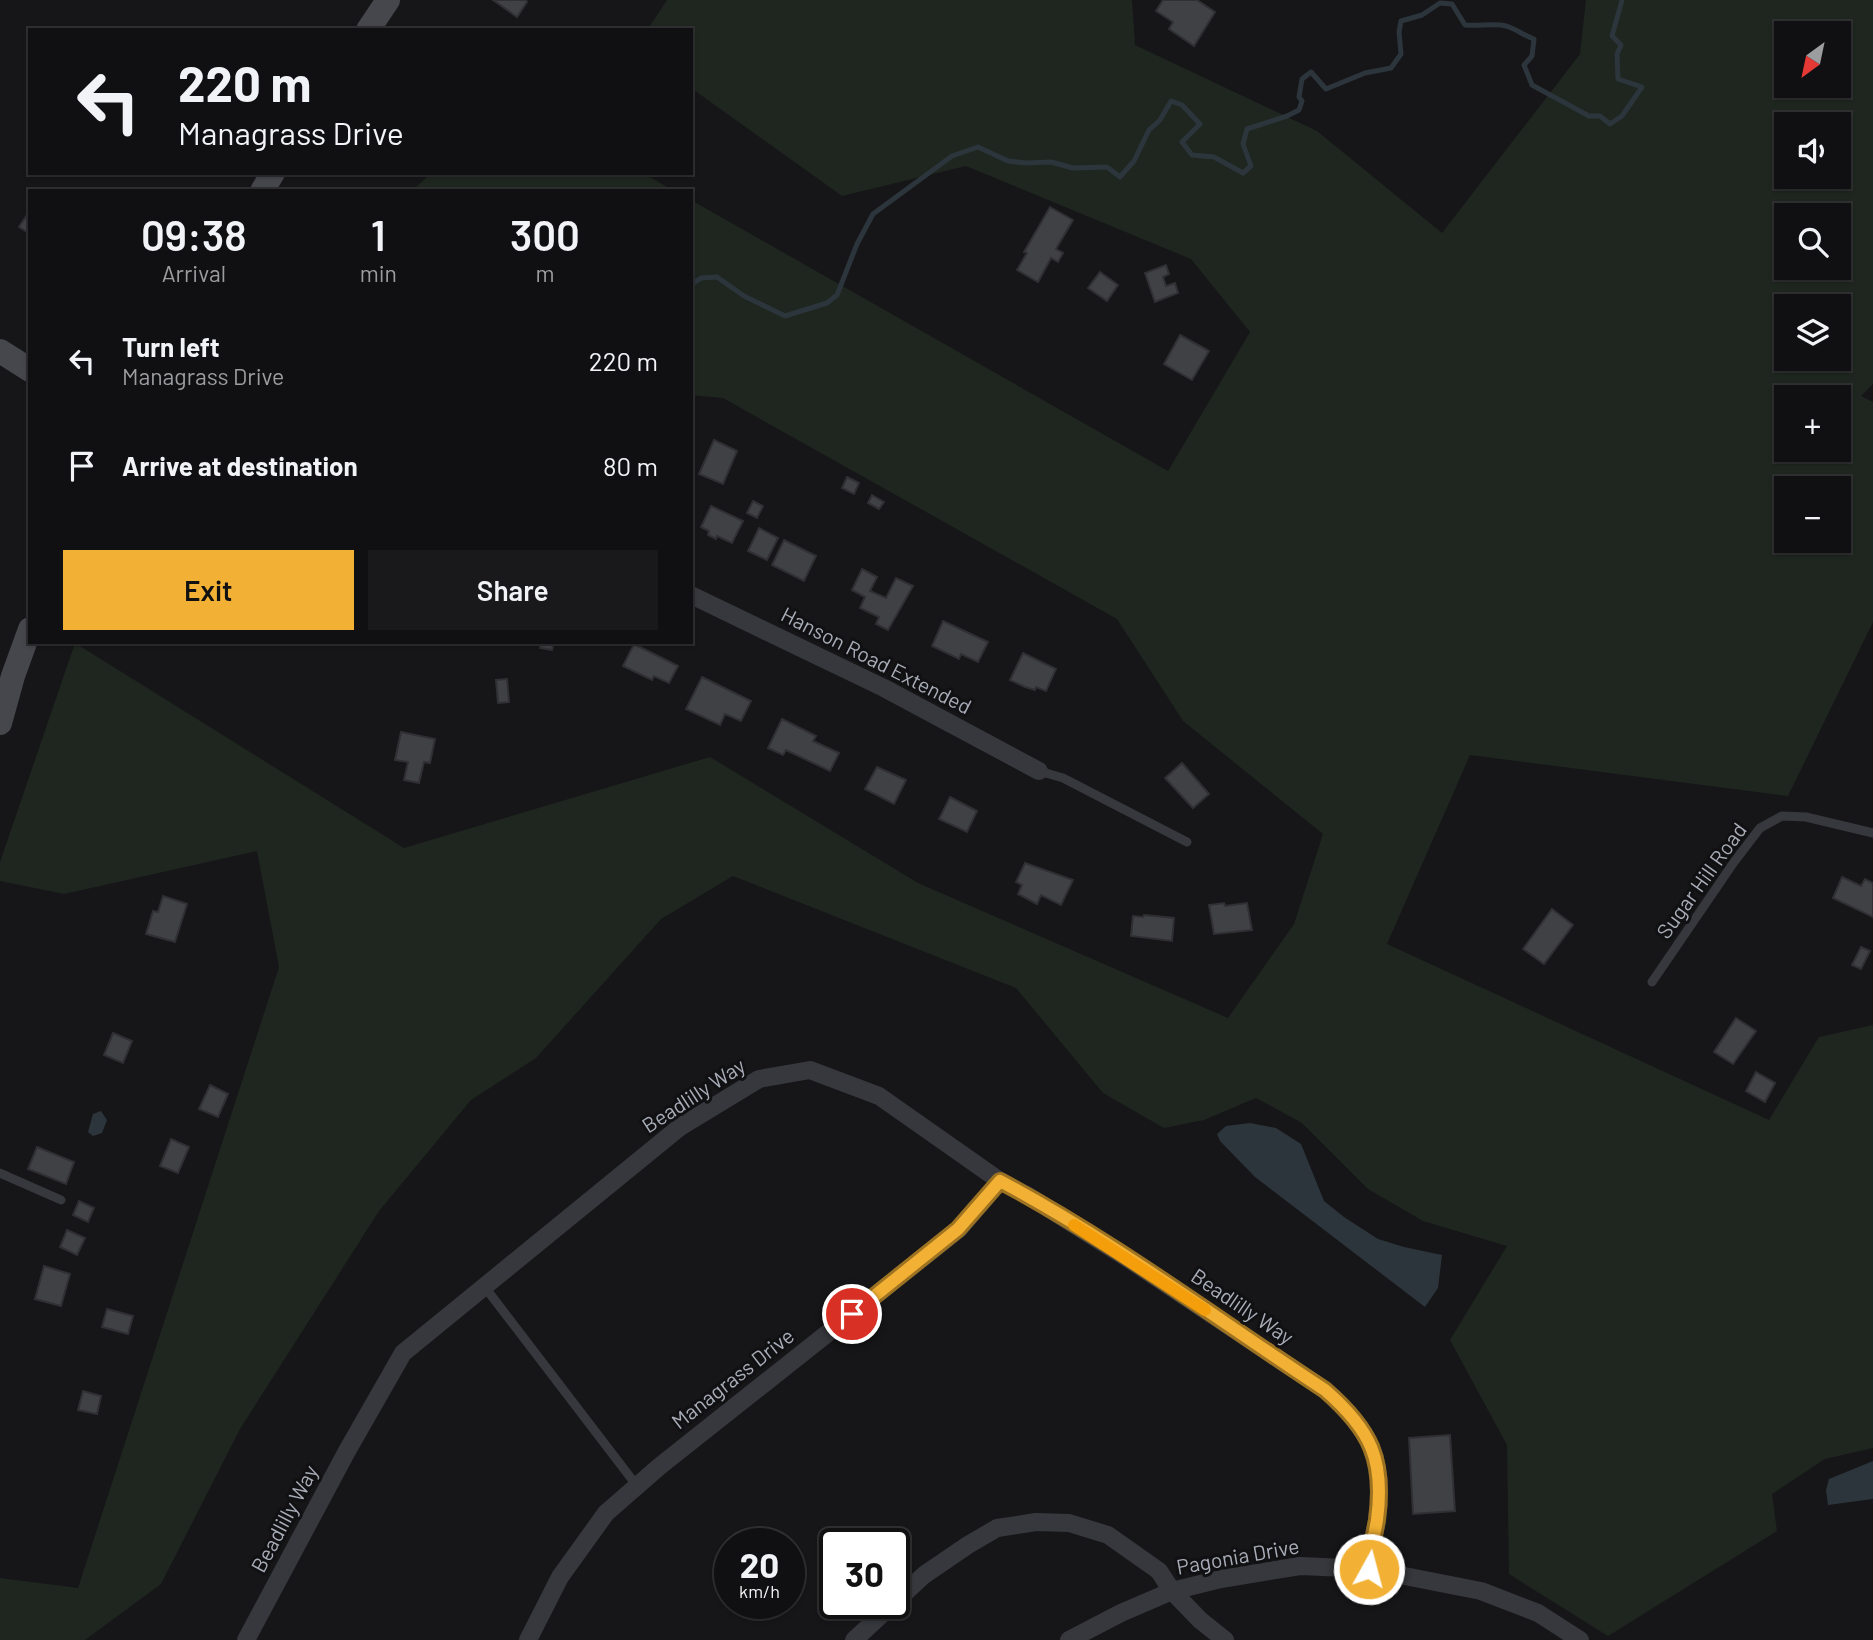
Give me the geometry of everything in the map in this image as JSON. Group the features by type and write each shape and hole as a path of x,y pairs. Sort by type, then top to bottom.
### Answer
{"main road":[{"path":"369,28 388,0"},
{"path":"0,351 28,369"},
{"path":"0,723 28,635"}],"street":[{"name":"Hanson Road Extended","path":"693,596 884,688 1038,771"},
{"name":"Beadlilly Way","path":"246,1640 346,1451 403,1353 680,1127 759,1079 810,1070 879,1096 1000,1181 1133,1262 1325,1390 1343,1406 1368,1437 1377,1461 1378,1506 1369,1569"},
{"name":"Managrass Drive","path":"528,1640 560,1577 606,1513 958,1229 1000,1181"},
{"path":"854,1640 924,1575 968,1545 997,1528 1036,1522 1069,1523 1108,1535 1159,1571 1172,1591 1200,1620 1225,1640"},
{"name":"Pagonia Drive","path":"1069,1640 1172,1591 1221,1579 1300,1566 1369,1569 1481,1591 1538,1613 1580,1640"}],"lane":[{"path":"1038,771 1063,778 1187,842"},
{"name":"Sugar Hill Road","path":"1652,982 1760,828 1782,816 1806,817 1873,833"},
{"path":"0,1173 61,1200"},
{"path":"484,1286 637,1486"}],"shaded area":[{"path":"667,0 1132,0 1135,45 1317,131 1442,233 1580,54 1586,0 1873,0 1873,384 1861,396 1873,402 1873,622 1788,796 1470,755 1387,944 1769,1120 1819,1037 1873,1025 1873,1448 1825,1459 1772,1494 1777,1531 1608,1636 1509,1574 1507,1445 1450,1340 1507,1246 1423,1221 1368,1189 1302,1123 1256,1098 1204,1120 1164,1128 1103,1093 1016,988 733,876 661,919 536,1058 471,1100 379,1211 240,1429 161,1584 85,1640 0,1640 0,1578 78,1588 279,967 257,851 64,894 0,881 0,862 75,644 404,848 710,757 918,883 1228,1018 1294,924 1323,834 1183,721 1117,619 723,398 693,395 693,201 1168,471 1250,332 1191,259 966,166 842,196 693,89 693,28 648,28"},
{"path":"429,175 646,175 671,189 414,189"},
{"path":"101,1111 107,1120 102,1133 93,1136 88,1132 93,1114"},
{"path":"1250,1123 1276,1128 1301,1144 1324,1201 1344,1217 1378,1239 1442,1255 1438,1288 1425,1307 1255,1177 1220,1141 1217,1134 1226,1126"},
{"path":"1873,1461 1873,1499 1828,1505 1826,1490 1829,1479"}],"building":[{"path":"493,0 526,0 527,2 517,17"},
{"path":"1163,0 1197,0 1215,12 1194,46 1169,29 1173,22 1156,11"},
{"path":"1050,207 1073,220 1056,249 1063,253 1058,262 1051,258 1038,282 1017,270 1027,253 1024,252"},
{"path":"27,215 28,215 28,233 19,227"},
{"path":"1166,265 1169,274 1163,277 1166,286 1175,283 1178,293 1155,302 1145,273"},
{"path":"1100,272 1118,285 1107,301 1088,288"},
{"path":"1180,335 1209,351 1192,380 1164,364"},
{"path":"714,440 737,451 723,484 699,474"},
{"path":"847,477 859,483 854,494 842,488"},
{"path":"872,495 884,502 879,509 868,503"},
{"path":"753,501 763,506 757,518 747,513"},
{"path":"711,506 743,521 732,543 708,535 709,531 701,527"},
{"path":"759,528 778,538 767,560 748,551"},
{"path":"784,540 816,556 804,581 772,565"},
{"path":"862,569 877,577 870,591 886,598 896,578 913,586 888,630 876,624 879,617 860,608 865,597 852,590"},
{"path":"943,621 988,642 978,662 961,654 959,659 932,646"},
{"path":"541,644 554,644 552,650 540,648"},
{"path":"634,644 678,666 669,683 654,676 652,680 623,666"},
{"path":"1023,653 1056,669 1046,691 1025,687 1010,680"},
{"path":"702,677 751,701 741,721 725,714 720,725 686,709"},
{"path":"507,679 509,702 498,703 496,680"},
{"path":"782,719 816,736 813,741 839,753 830,771 786,750 783,755 768,748"},
{"path":"401,732 435,739 430,763 424,762 419,783 404,780 408,762 395,760"},
{"path":"1182,763 1209,794 1193,808 1165,778"},
{"path":"877,767 906,780 894,804 865,789"},
{"path":"950,797 977,811 967,832 939,819"},
{"path":"1025,863 1073,880 1061,905 1041,895 1037,904 1018,894 1022,885 1016,882"},
{"path":"1842,877 1861,886 1865,879 1873,883 1873,917 1833,898"},
{"path":"163,896 187,904 175,942 146,934 153,911 158,912"},
{"path":"1224,903 1225,906 1247,903 1252,930 1214,934 1209,905"},
{"path":"1552,909 1573,925 1544,964 1523,949"},
{"path":"1133,916 1174,918 1172,941 1131,936"},
{"path":"1861,947 1870,951 1861,969 1852,965"},
{"path":"1736,1018 1756,1031 1733,1064 1714,1052"},
{"path":"113,1033 132,1041 123,1063 104,1055"},
{"path":"1756,1072 1775,1083 1765,1102 1746,1091"},
{"path":"210,1085 228,1094 218,1117 199,1109"},
{"path":"171,1139 189,1147 178,1173 160,1166"},
{"path":"37,1147 74,1162 66,1184 28,1169"},
{"path":"79,1201 94,1208 88,1222 73,1215"},
{"path":"67,1230 85,1238 77,1255 60,1247"},
{"path":"44,1266 70,1274 61,1306 35,1299"},
{"path":"107,1309 133,1316 128,1334 102,1327"},
{"path":"83,1391 101,1396 97,1414 78,1410"},
{"path":"1450,1435 1455,1511 1413,1514 1409,1438"}],"waterway":[{"path":"693,284 701,278 717,277 744,296 785,316 827,303 837,295 857,244 873,214 952,156 978,147 1008,161 1051,162 1073,168 1107,167 1120,177 1134,161 1149,130 1160,120 1171,101 1182,105 1200,124 1182,142 1192,155 1214,157 1243,173 1251,166 1243,144 1247,129 1299,110 1302,101 1299,97 1302,79 1311,72 1326,89 1365,73 1391,68 1401,54 1401,21 1422,15 1440,3 1452,4 1465,25 1505,26 1534,39 1532,56 1524,65 1532,85 1589,116 1600,116 1610,124 1622,116 1642,87 1618,79 1617,54 1621,45 1612,36 1622,0"}],"slow traffic":[{"path":"1074,1225 1205,1310"}],"route":[{"path":"852,1314 958,1229 1000,1181 1133,1262 1325,1390 1343,1406 1368,1437 1377,1461 1377,1522 1369,1569"}]}
